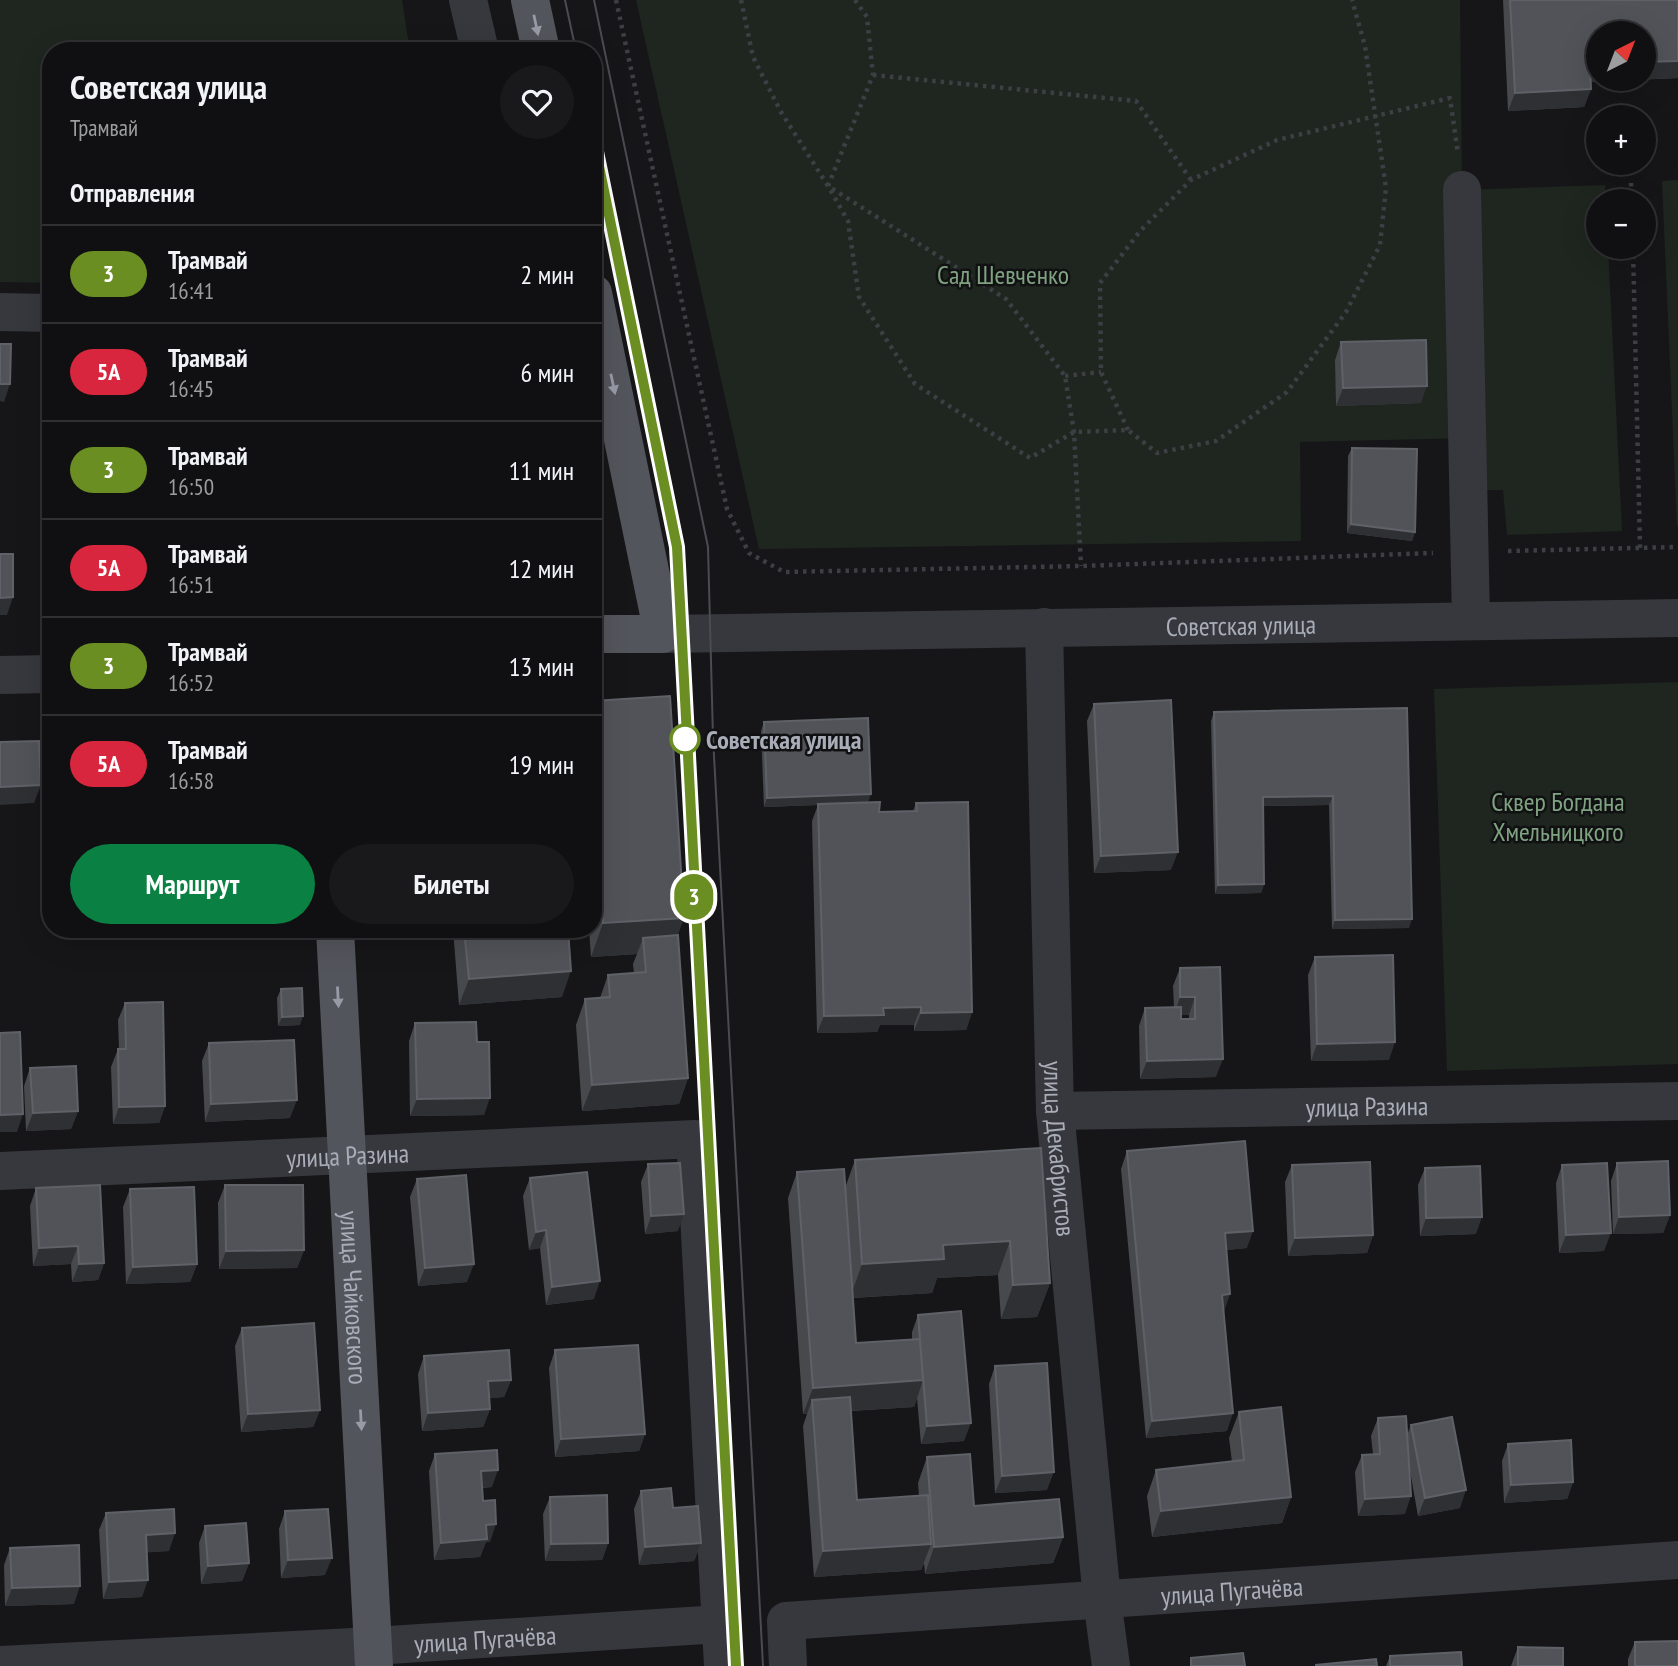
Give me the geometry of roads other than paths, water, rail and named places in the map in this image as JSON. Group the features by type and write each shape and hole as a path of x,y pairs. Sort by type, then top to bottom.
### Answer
{"main road":[{"path":"530,0 539,42"},
{"path":"602,334 636,489 663,634"},
{"name":"Советская улица","path":"602,634 663,634"},
{"name":"улица Чайковского","path":"335,938 374,1656"}],"street":[{"path":"468,0 478,42"},
{"path":"1462,190 1471,621"},
{"path":"0,312 42,313"},
{"name":"Советская улица","path":"663,634 1678,618"},
{"name":"улица Декабристов","path":"1044,627 1055,1111 1102,1599 1111,1666"},
{"path":"0,675 42,674"},
{"name":"улица Разина","path":"1055,1111 1678,1101"},
{"name":"улица Разина","path":"0,1171 695,1139 720,1624"},
{"name":"улица Пугачёва","path":"788,1666 786,1621 1678,1560"},
{"path":"720,1624 723,1666"},
{"name":"улица Пугачёва","path":"0,1665 374,1656 720,1624"}],"tram line":[{"path":"565,0 574,42"},
{"path":"594,0 708,547 713,737 763,1666"},
{"path":"602,181 677,546 736,1666"},
{"name":"3","path":"602,181 677,547 736,1666"}],"place":[{"name":"Советская улица","path":"685,739"}],"park label":[{"name":"Сад Шевченко","path":"1003,274"},
{"name":"Сквер Богдана Хмельницкого","path":"1558,816"}]}
